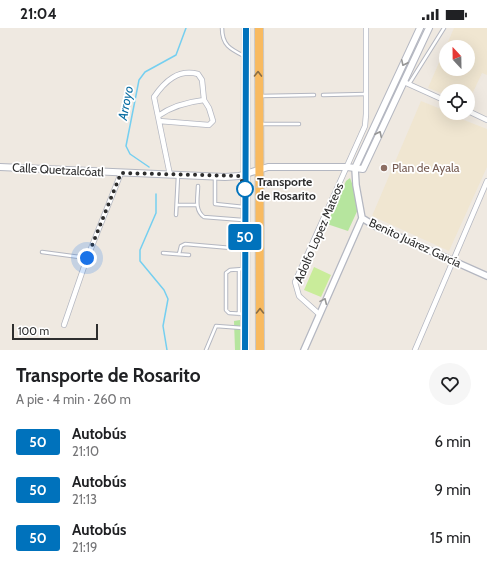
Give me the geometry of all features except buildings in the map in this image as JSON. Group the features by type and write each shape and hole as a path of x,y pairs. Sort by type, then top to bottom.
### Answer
{"highway":[{"path":"245,350 245,328 242,314 242,270 246,250 246,28"},
{"path":"259,28 258,96 260,350"}],"main road":[{"path":"354,168 420,28"},
{"path":"363,169 406,83 429,28"},
{"name":"Calle Quetzalcóatl","path":"0,167 235,177 245,175 259,169"},
{"name":"Adolfo Lopez Mateos","path":"259,169 268,167 347,167 363,169"}],"street":[{"path":"347,167 365,126 366,28"},
{"path":"158,118 209,125 212,118 204,100 202,80 198,74 187,71 161,86 154,97 158,118 170,175"},
{"path":"406,83 439,98"},
{"path":"158,118 168,109 187,102 204,100"},
{"path":"475,114 487,120"},
{"name":"Adolfo Lopez Mateos","path":"319,314 299,296 295,282 347,167"},
{"name":"Benito Juárez García","path":"354,168 362,218 375,226 487,276"},
{"path":"356,175 363,169"},
{"path":"64,325 87,258 121,173"},
{"path":"415,350 452,260 487,181"},
{"path":"304,350 362,218"}],"lane":[{"path":"222,28 224,43 229,48 246,56"},
{"path":"406,83 444,28"},
{"path":"323,96 366,94"},
{"path":"258,96 314,95"},
{"path":"259,124 299,124"},
{"path":"176,215 178,175"},
{"path":"215,176 215,204 245,207"},
{"path":"198,186 197,205 200,214 204,217 246,220"},
{"path":"177,204 197,205"},
{"path":"179,254 181,246 185,244 246,250"},
{"path":"42,252 87,258"},
{"path":"163,253 189,254"},
{"path":"242,270 230,270 226,273 226,310 229,314 242,314"},
{"path":"206,350 216,326 245,328"}],"path":[{"path":"241,188 267,187"}],"shaded area":[{"path":"454,28 487,28 487,75 482,73 475,88 475,84 439,84 439,92 428,88 439,63 439,76 475,76 475,40 449,40"},
{"path":"421,101 439,108 439,120 464,120 487,129 487,167 449,251 372,216"}],"green space":[{"path":"350,178 360,205 348,231 327,224 346,181"},
{"path":"314,267 331,275 321,297 304,290"},
{"path":"240,320 241,350 235,350 234,321"}],"waterway":[{"name":"Arroyo","path":"149,167 130,154 126,146 139,80 145,72 176,55 186,28"},
{"name":"Arroyo","path":"156,194 156,213 140,250 140,261 164,290 168,299 163,326 167,350"}],"bus line":[{"name":"50","path":"245,350 246,28"}],"place":[{"name":"Plan de Ayala","path":"384,168"},
{"name":"Transporte de Rosarito","path":"245,189"}],"route":[{"path":"87,258 121,173 225,177 240,176 245,189"}]}
